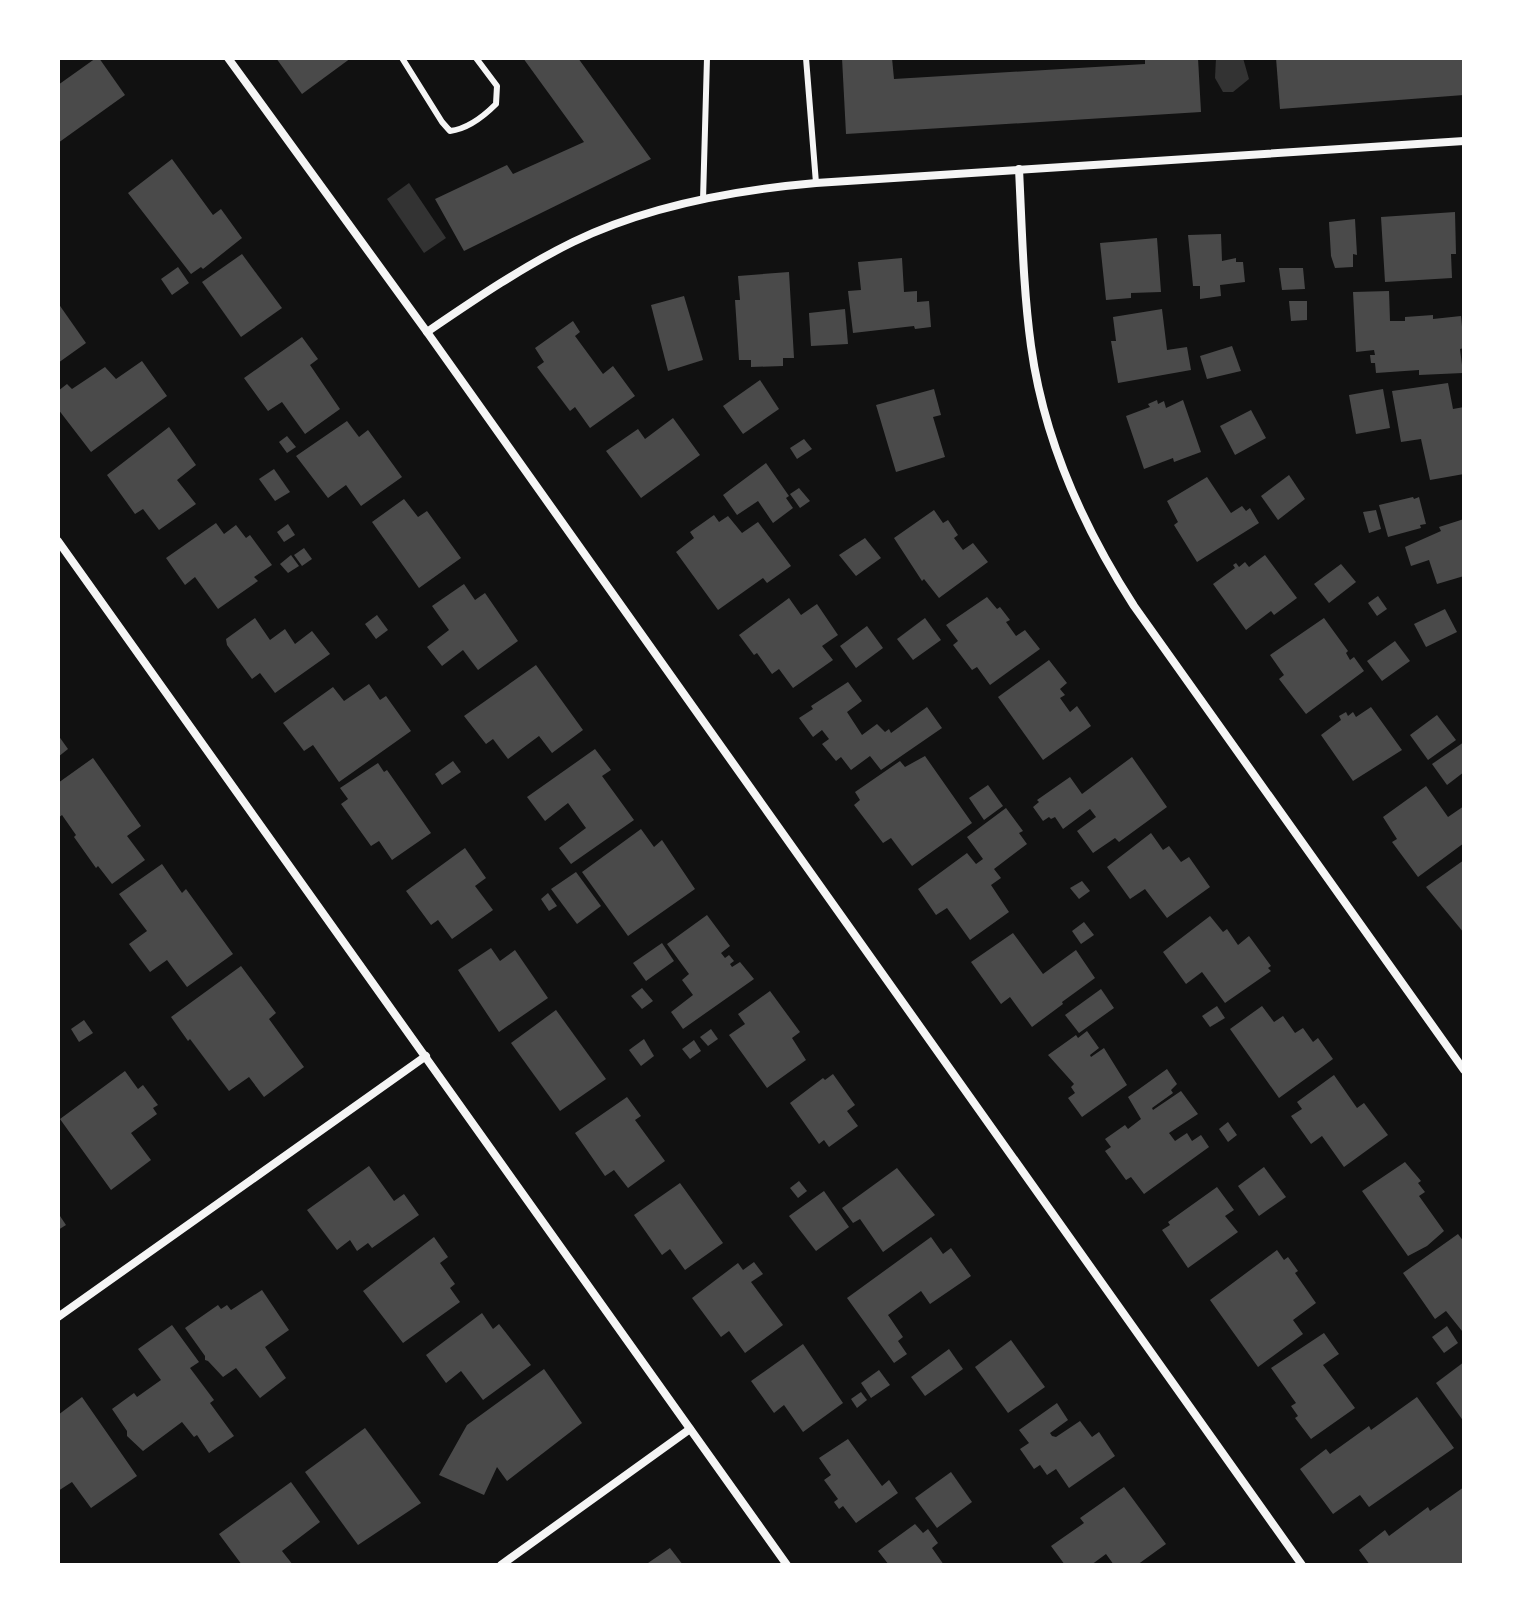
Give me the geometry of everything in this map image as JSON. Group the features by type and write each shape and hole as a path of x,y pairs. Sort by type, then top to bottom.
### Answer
{"street":[{"path":"228,58 427,332 1302,1565"},
{"path":"427,332 537,261 577,240 649,213 703,200 816,183 1464,141"},
{"path":"1019,169 1031,349 1063,472 1089,531 1134,606 1464,1070"},
{"path":"58,541 787,1565"},
{"path":"58,1317 426,1056"},
{"path":"501,1565 690,1429"}],"lane":[{"path":"402,58 450,131 460,130 488,113 496,104 497,86 476,58"},
{"path":"703,200 707,58"},
{"path":"806,58 816,183"}],"shaded area":[{"path":"1216,58 1243,58 1249,79 1233,92 1223,92 1215,78"},
{"path":"409,183 446,238 424,253 387,199"}],"building":[{"path":"96,58 125,95 58,143 58,85"},
{"path":"276,58 351,58 302,94"},
{"path":"523,58 578,58 651,159 464,251 435,199 507,165 513,174 584,142"},
{"path":"842,58 892,58 894,79 1145,64 1145,58 1198,58 1201,112 846,134"},
{"path":"1276,58 1464,58 1464,95 1280,109"},
{"path":"172,159 213,215 221,209 242,238 203,269 201,267 191,274 128,193"},
{"path":"1455,212 1456,254 1451,254 1452,278 1385,282 1381,217"},
{"path":"1355,219 1357,255 1353,254 1353,267 1335,268 1331,256 1329,222"},
{"path":"1221,234 1222,261 1236,258 1236,262 1243,262 1245,282 1220,285 1221,296 1200,299 1200,286 1193,286 1188,235"},
{"path":"1157,238 1161,292 1131,293 1131,298 1106,300 1100,243"},
{"path":"242,254 282,308 241,337 202,282"},
{"path":"902,258 904,292 917,291 917,302 929,301 931,327 853,333 848,291 861,290 858,262"},
{"path":"178,267 189,283 172,295 161,279"},
{"path":"1279,268 1303,268 1305,289 1282,290"},
{"path":"789,272 794,358 783,358 783,366 751,367 751,360 739,360 735,300 740,300 738,276"},
{"path":"1389,291 1390,321 1433,315 1433,319 1461,316 1463,373 1419,375 1419,370 1376,373 1370,355 1375,355 1374,350 1356,352 1353,292"},
{"path":"684,296 703,360 668,371 651,305"},
{"path":"1289,301 1307,301 1307,320 1291,321"},
{"path":"58,303 86,343 58,363"},
{"path":"845,309 848,344 811,346 809,313"},
{"path":"1162,309 1167,350 1187,347 1191,370 1118,383 1111,341 1116,341 1113,317"},
{"path":"573,321 580,332 575,336 603,374 613,366 635,396 590,428 575,407 570,411 537,367 544,362 535,348"},
{"path":"302,337 318,359 310,365 340,409 305,434 282,402 268,411 244,378"},
{"path":"1232,346 1241,371 1207,379 1200,356"},
{"path":"142,361 167,396 91,452 58,409 58,391 67,384 72,389 105,367 116,379"},
{"path":"760,380 779,409 743,434 723,406"},
{"path":"1448,383 1453,409 1464,407 1464,474 1430,480 1421,439 1401,442 1392,391"},
{"path":"934,389 941,415 933,417 945,457 896,472 876,405"},
{"path":"1383,389 1390,428 1356,434 1349,395"},
{"path":"1157,400 1158,404 1164,401 1166,408 1183,400 1201,452 1144,469 1126,416 1150,407 1148,404"},
{"path":"1251,410 1266,438 1235,455 1220,426"},
{"path":"673,418 700,455 641,498 606,451 638,429 645,439"},
{"path":"347,421 359,437 368,430 402,477 361,506 346,485 328,498 296,456"},
{"path":"169,427 196,465 177,480 196,504 159,530 143,509 135,514 107,475"},
{"path":"287,436 296,447 287,453 279,442"},
{"path":"804,439 812,449 797,459 790,448"},
{"path":"766,463 789,496 786,498 793,508 773,523 758,501 737,515 723,495"},
{"path":"274,469 290,492 275,501 259,479"},
{"path":"1289,475 1305,499 1278,520 1261,496"},
{"path":"1207,477 1231,513 1242,506 1246,511 1250,508 1259,523 1197,562 1174,525 1178,522 1167,501"},
{"path":"799,488 810,501 800,508 790,494"},
{"path":"1419,497 1426,524 1388,537 1379,505"},
{"path":"404,499 418,517 427,511 461,558 419,588 372,522"},
{"path":"934,510 943,523 948,520 958,535 954,538 963,550 973,543 988,562 939,598 924,579 922,581 894,538"},
{"path":"1376,510 1381,529 1369,533 1363,512"},
{"path":"714,515 719,522 728,516 742,533 758,522 791,566 767,583 763,578 718,610 676,552 694,538 690,532"},
{"path":"1464,519 1464,576 1437,584 1429,560 1411,566 1405,547 1441,531 1439,527"},
{"path":"216,523 224,534 236,525 246,538 250,535 272,565 254,577 258,581 218,609 195,577 185,585 166,558"},
{"path":"288,524 295,535 284,542 277,532"},
{"path":"865,538 881,558 856,576 839,555"},
{"path":"304,548 312,559 302,566 294,555"},
{"path":"291,555 299,566 288,573 280,564"},
{"path":"1265,555 1297,598 1274,615 1271,611 1246,630 1213,584 1235,568 1233,565 1236,563 1239,567 1245,562 1249,567"},
{"path":"1341,564 1356,582 1329,603 1314,584"},
{"path":"464,584 475,600 485,593 518,641 478,670 463,650 442,666 427,647 449,630 432,606"},
{"path":"1378,596 1387,609 1377,616 1368,603"},
{"path":"987,597 1010,620 1006,622 1016,636 1025,630 1040,649 990,685 977,667 972,670 953,645 958,641 946,625"},
{"path":"789,598 801,615 817,604 838,635 822,646 833,660 793,688 779,669 772,674 739,635"},
{"path":"1445,609 1457,632 1426,647 1414,624"},
{"path":"377,615 388,630 376,639 365,624"},
{"path":"255,618 270,640 285,629 295,644 312,631 330,654 275,693 260,673 252,679 227,645 226,639"},
{"path":"925,618 941,640 913,660 897,639"},
{"path":"1324,618 1348,651 1350,660 1354,657 1364,671 1306,714 1279,679 1284,675 1270,655"},
{"path":"867,626 883,648 856,668 840,646"},
{"path":"1395,641 1410,661 1382,681 1367,661"},
{"path":"1049,660 1067,683 1060,689 1065,695 1060,698 1070,712 1077,706 1091,726 1043,760 998,697"},
{"path":"536,665 583,730 552,753 539,736 508,759 493,739 486,744 464,716"},
{"path":"848,682 862,701 847,712 862,735 877,724 885,732 889,729 891,733 927,707 942,728 881,770 870,756 851,770 841,757 836,761 822,744 829,739 822,730 813,737 799,718 813,709 811,706"},
{"path":"369,684 380,700 386,696 411,731 339,782 313,745 304,751 283,723 333,687 344,701"},
{"path":"1371,707 1402,750 1353,781 1321,735 1341,720 1339,716 1346,712 1348,716 1353,712 1356,717"},
{"path":"1437,715 1456,740 1428,760 1410,735"},
{"path":"58,735 68,749 58,757"},
{"path":"1464,742 1464,772 1447,785 1432,764"},
{"path":"595,749 611,770 602,776 634,820 571,864 559,848 586,828 568,803 545,821 527,797"},
{"path":"925,756 972,823 912,866 891,838 883,843 854,805 860,800 855,792 900,761 905,767"},
{"path":"1132,757 1167,807 1119,842 1115,838 1093,853 1077,831 1096,817 1090,809 1063,829 1055,817 1043,821 1033,807 1039,802 1037,800 1070,777 1082,794"},
{"path":"93,758 141,826 127,836 145,860 112,884 98,866 96,868 62,815 58,818 58,783"},
{"path":"453,761 461,772 442,785 435,774"},
{"path":"378,763 384,772 387,770 431,833 392,860 379,841 371,846 341,804 348,799 340,788"},
{"path":"988,785 1003,806 984,820 969,798"},
{"path":"1426,786 1448,817 1464,806 1464,843 1418,877 1392,842 1397,839 1383,817"},
{"path":"1006,808 1023,831 1019,833 1027,844 994,869 1001,878 991,885 1009,912 970,940 947,908 936,915 918,889 967,853 976,864 983,859 967,837"},
{"path":"641,829 654,847 662,840 695,889 628,936 582,872"},
{"path":"1151,833 1163,850 1169,846 1181,862 1189,857 1210,887 1167,918 1145,889 1130,899 1107,867"},
{"path":"465,848 486,878 475,886 493,910 452,939 438,920 431,925 406,891"},
{"path":"1464,860 1464,933 1426,887"},
{"path":"162,864 182,893 186,889 233,954 187,987 167,960 150,972 129,944 147,931 119,894"},
{"path":"576,872 601,906 577,924 551,889"},
{"path":"1082,881 1090,891 1079,899 1070,888"},
{"path":"548,893 557,906 549,911 541,899"},
{"path":"707,915 730,946 721,953 725,958 729,955 734,961 730,964 732,967 740,962 754,979 683,1029 671,1012 693,995 682,980 689,974 667,944"},
{"path":"1210,916 1223,932 1227,929 1238,945 1249,936 1271,966 1268,968 1271,971 1225,1003 1202,972 1186,984 1163,952"},
{"path":"1084,922 1094,935 1081,944 1072,931"},
{"path":"1013,933 1043,974 1076,950 1095,978 1032,1027 1010,997 1001,1004 971,962"},
{"path":"662,943 674,961 646,981 633,963"},
{"path":"491,948 500,961 515,950 548,998 499,1032 458,970"},
{"path":"241,966 276,1013 269,1019 304,1067 264,1097 249,1077 229,1091 171,1017"},
{"path":"642,988 653,1001 642,1009 631,996"},
{"path":"1101,989 1114,1008 1079,1033 1065,1015"},
{"path":"770,991 800,1032 792,1038 806,1060 767,1088 729,1035 745,1024 738,1014"},
{"path":"1217,1006 1225,1018 1210,1027 1202,1016"},
{"path":"1262,1006 1274,1022 1283,1016 1295,1033 1303,1028 1313,1042 1318,1038 1333,1059 1279,1098 1230,1029"},
{"path":"556,1010 606,1079 560,1111 511,1043"},
{"path":"84,1020 93,1033 79,1042 71,1029"},
{"path":"711,1029 718,1039 708,1046 700,1037"},
{"path":"1087,1031 1099,1048 1091,1057 1104,1048 1127,1085 1082,1117 1068,1098 1075,1093 1071,1087 1074,1084 1048,1055"},
{"path":"644,1039 654,1056 641,1066 629,1050"},
{"path":"694,1040 701,1051 690,1059 682,1049"},
{"path":"1167,1069 1177,1084 1171,1090 1173,1093 1153,1110 1181,1091 1198,1114 1169,1133 1175,1141 1187,1133 1192,1141 1201,1135 1209,1147 1144,1194 1131,1177 1126,1180 1105,1151 1111,1147 1105,1139 1125,1125 1128,1129 1141,1119 1128,1097"},
{"path":"125,1071 138,1089 143,1085 158,1105 153,1108 157,1114 131,1133 151,1160 111,1190 60,1119"},
{"path":"833,1074 855,1105 847,1111 858,1126 829,1147 824,1140 819,1144 790,1103"},
{"path":"1334,1075 1357,1108 1364,1103 1388,1135 1344,1167 1322,1136 1311,1144 1291,1116 1302,1109 1297,1102"},
{"path":"627,1097 641,1116 635,1120 665,1161 628,1188 614,1170 605,1176 575,1133"},
{"path":"1228,1122 1237,1135 1228,1142 1219,1129"},
{"path":"1405,1162 1421,1181 1418,1183 1425,1192 1419,1196 1444,1231 1427,1246 1408,1256 1362,1191"},
{"path":"369,1166 394,1201 404,1194 419,1215 372,1248 368,1243 357,1251 350,1240 337,1250 307,1210"},
{"path":"1264,1167 1286,1197 1259,1216 1238,1186"},
{"path":"897,1168 935,1215 883,1252 860,1219 853,1223 842,1208"},
{"path":"799,1181 807,1191 798,1198 790,1188"},
{"path":"680,1183 723,1243 685,1270 670,1249 662,1255 634,1215"},
{"path":"1217,1187 1234,1210 1225,1216 1238,1232 1188,1268 1162,1230 1170,1225 1168,1222"},
{"path":"824,1191 849,1227 816,1251 789,1216"},
{"path":"58,1213 66,1225 58,1230"},
{"path":"1458,1234 1464,1242 1462,1331 1446,1311 1435,1319 1403,1273"},
{"path":"434,1237 448,1257 440,1263 455,1284 450,1288 460,1302 403,1343 363,1291"},
{"path":"931,1237 943,1254 951,1248 971,1276 930,1304 921,1291 888,1315 903,1337 898,1341 907,1354 894,1363 847,1298"},
{"path":"1277,1250 1284,1260 1288,1257 1316,1303 1293,1320 1303,1334 1258,1367 1210,1300"},
{"path":"754,1262 763,1274 751,1282 783,1325 745,1353 729,1331 721,1337 692,1298 738,1263 743,1270"},
{"path":"262,1290 289,1330 265,1347 286,1378 260,1398 236,1368 223,1377 205,1360 185,1328 218,1305 221,1309 227,1305 231,1310"},
{"path":"482,1313 493,1329 499,1324 531,1365 483,1400 461,1371 446,1383 426,1355"},
{"path":"172,1325 199,1362 190,1368 214,1400 210,1403 234,1436 209,1453 197,1435 194,1437 182,1422 143,1451 127,1436 127,1431 112,1409 134,1393 137,1397 161,1380 138,1349"},
{"path":"1447,1326 1458,1343 1444,1353 1432,1337"},
{"path":"1324,1333 1339,1354 1323,1365 1355,1408 1311,1439 1295,1418 1298,1416 1291,1406 1296,1403 1271,1368"},
{"path":"1011,1340 1045,1387 1008,1413 975,1367"},
{"path":"803,1344 843,1403 803,1432 784,1405 774,1413 751,1381"},
{"path":"949,1349 963,1369 925,1396 911,1377"},
{"path":"1464,1362 1464,1422 1436,1383"},
{"path":"544,1369 582,1423 507,1481 497,1467 484,1495 439,1475 467,1425"},
{"path":"879,1370 890,1385 871,1398 861,1383"},
{"path":"861,1392 867,1400 857,1408 851,1399"},
{"path":"82,1397 137,1476 91,1508 72,1482 58,1491 58,1415"},
{"path":"1417,1397 1454,1448 1369,1507 1360,1495 1333,1514 1300,1469 1326,1449 1330,1454 1369,1426 1371,1430"},
{"path":"1057,1403 1068,1420 1050,1433 1052,1436 1056,1437 1080,1421 1092,1437 1099,1432 1115,1456 1069,1488 1056,1469 1047,1475 1040,1465 1034,1469 1020,1449 1029,1443 1019,1430"},
{"path":"365,1428 421,1503 358,1545 305,1472"},
{"path":"848,1439 882,1486 889,1480 898,1493 856,1523 843,1506 839,1509 834,1502 838,1499 824,1480 831,1475 819,1458"},
{"path":"951,1472 972,1502 937,1528 915,1498"},
{"path":"291,1482 320,1522 282,1551 293,1565 242,1565 219,1534"},
{"path":"1124,1487 1166,1544 1137,1565 1114,1565 1106,1554 1091,1565 1065,1565 1051,1546 1084,1523 1080,1518"},
{"path":"1464,1487 1464,1561 1459,1565 1370,1565 1359,1550 1385,1530 1389,1536 1428,1507 1430,1511"},
{"path":"915,1524 923,1533 928,1529 938,1543 932,1548 944,1565 889,1565 878,1551"},
{"path":"670,1548 683,1565 645,1565"}]}
